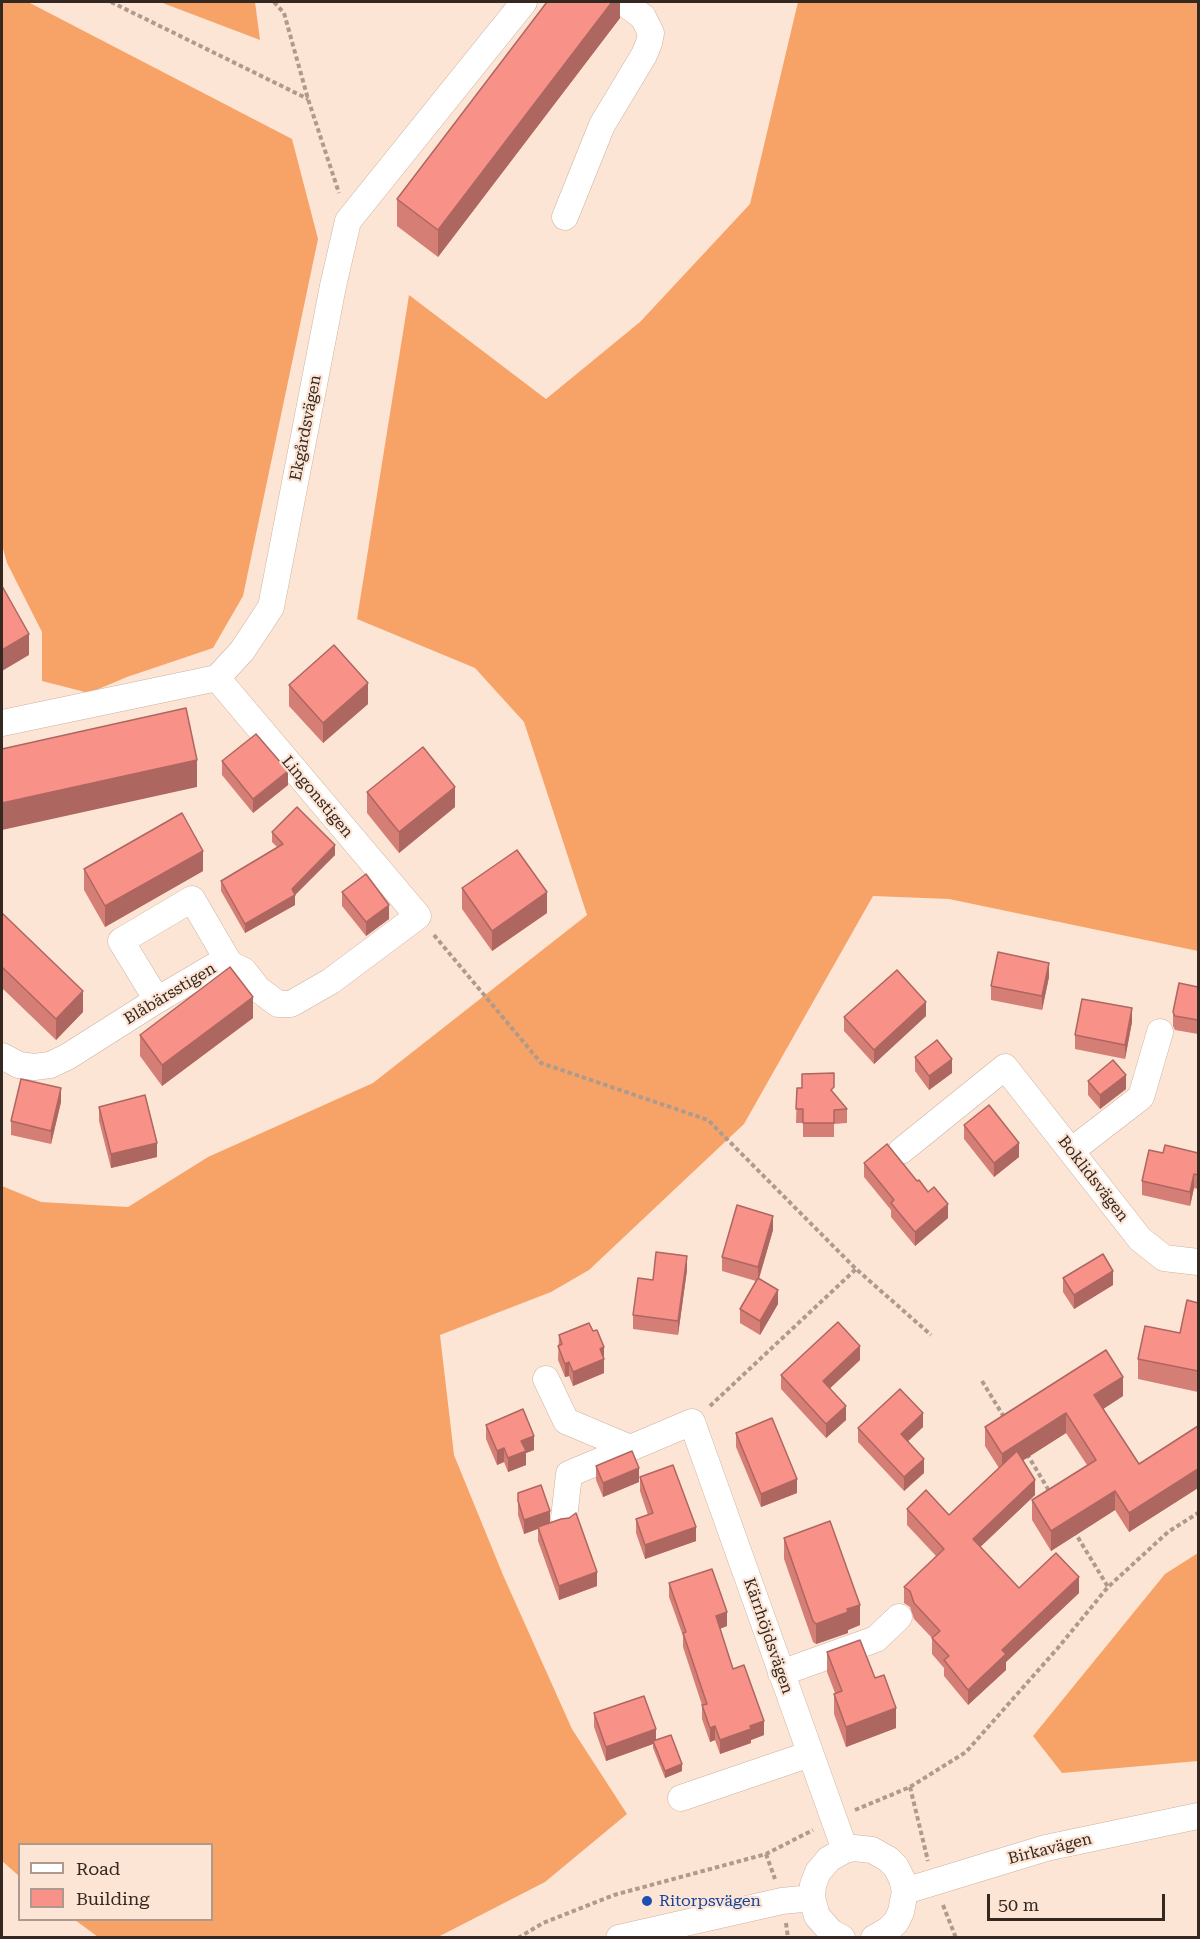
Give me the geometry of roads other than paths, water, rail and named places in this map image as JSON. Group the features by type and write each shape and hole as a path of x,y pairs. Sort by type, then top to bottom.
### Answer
{"street":[{"name":"Ekgårdsvägen","path":"217,678 242,651 271,608 333,286 348,221 524,2"},
{"path":"565,217 602,125 649,43 651,33 643,17 623,2"},
{"path":"2,723 217,678"},
{"name":"Lingonstigen","path":"217,678 418,916"},
{"path":"157,1000 121,941 192,899 230,964"},
{"name":"Blåbärsstigen","path":"2,1056 4,1059 26,1066 50,1065 67,1057 220,963 230,964 244,971 258,989 278,1004 291,1004 331,981 418,916"},
{"path":"1071,1151 1141,1097 1160,1032"},
{"name":"Boklidsvägen","path":"901,1151 1005,1067 1140,1239 1164,1258 1198,1263"},
{"path":"546,1379 566,1420 630,1448"},
{"name":"Kärrhöjdsvägen","path":"630,1448 692,1422 832,1819 845,1850"},
{"path":"564,1518 569,1474 630,1448"},
{"path":"781,1673 876,1639 899,1617"},
{"path":"681,1798 810,1754"},
{"name":"Birkavägen","path":"904,1891 1046,1848 1198,1816"},
{"path":"842,1938 831,1932 817,1916 812,1898 813,1885 818,1872 829,1859 845,1850 864,1848 879,1853 896,1867 902,1879 904,1891 901,1912 896,1922 874,1938"},
{"path":"619,1938 782,1901 812,1898"}],"place":[{"name":"Ritorpsvägen","path":"647,1901"}]}
